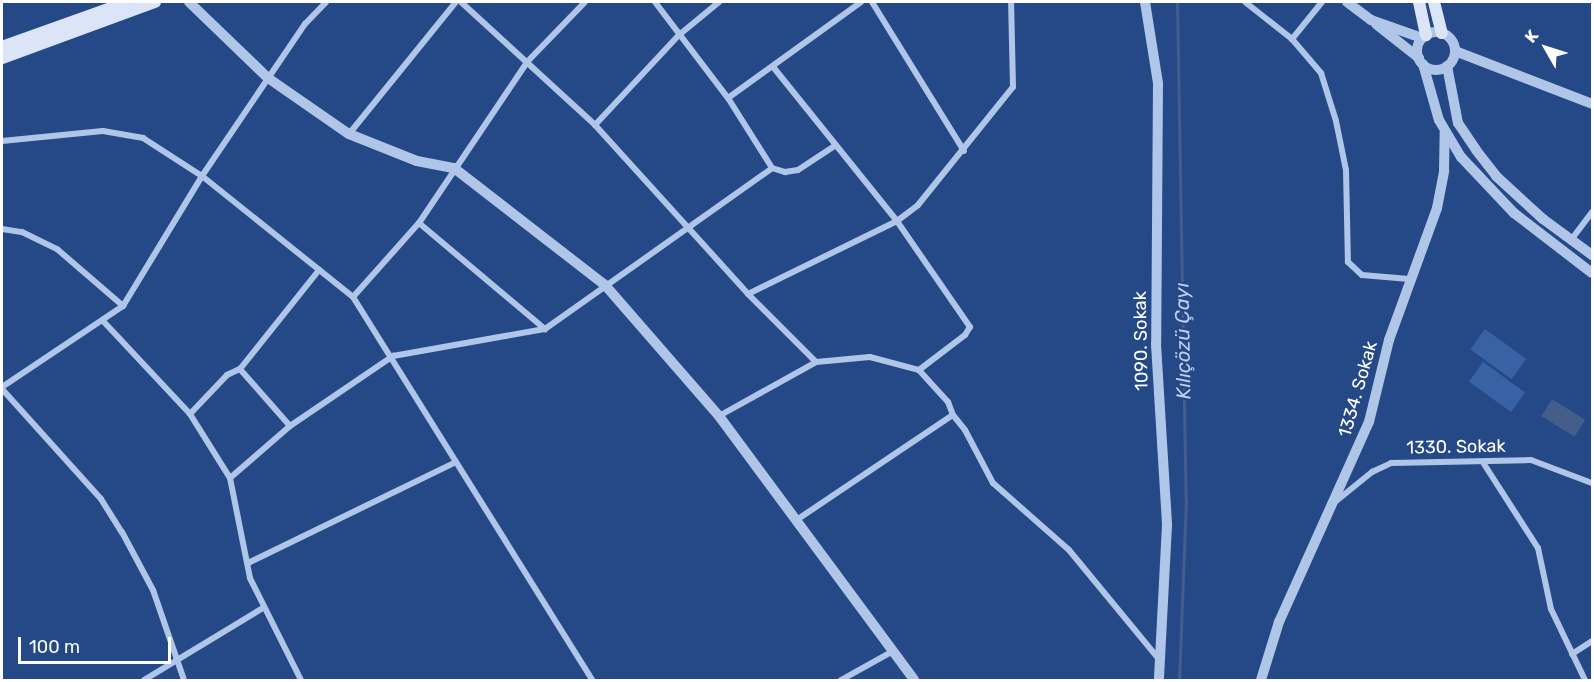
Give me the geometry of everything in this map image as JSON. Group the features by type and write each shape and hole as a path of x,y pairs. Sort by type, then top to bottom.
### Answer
{"main road":[{"path":"2,47 128,2"},
{"path":"2,58 155,2"},
{"path":"1419,2 1424,36"},
{"path":"1434,2 1442,33"}],"street":[{"path":"189,2 268,78 349,134 417,161 454,168 605,285 719,416 794,521 914,681"},
{"path":"184,681 153,590 101,499 2,388 104,322 123,306 202,176 305,24 326,2"},
{"path":"349,134 456,2"},
{"path":"461,2 595,125 688,224 748,294 816,362"},
{"path":"353,297 419,223 454,168 528,62 585,2"},
{"path":"655,2 728,98 772,168 785,172 798,170 836,145"},
{"path":"595,125 680,35 719,2"},
{"path":"728,98 774,68 861,2"},
{"path":"872,2 964,151"},
{"path":"748,294 897,221 918,205 964,151 1013,87 1011,2"},
{"name":"1090. Sokak","path":"1145,2 1158,83 1156,344 1167,525 1159,659 1160,681"},
{"path":"1245,2 1292,39 1321,73 1336,121 1346,170 1347,256 1351,268 1362,275 1409,279"},
{"path":"1292,39 1322,2"},
{"path":"1347,2 1421,61 1434,69 1447,66"},
{"path":"1371,20 1424,36 1442,33 1451,40 1455,51 1447,66 1458,123 1496,176 1571,241 1593,255"},
{"path":"1424,36 1418,48 1421,61 1445,132 1461,157 1507,206 1593,273"},
{"path":"1455,51 1593,104"},
{"path":"774,68 897,221 969,327 965,336 920,370"},
{"path":"2,141 48,134 120,132 143,138 202,176 353,297 393,356 592,681"},
{"name":"1334. Sokak","path":"1261,681 1279,622 1369,422 1409,279 1439,200 1445,132"},
{"path":"230,478 290,426 393,356 544,329 688,224 772,168"},
{"path":"1571,241 1593,212"},
{"path":"419,223 544,329"},
{"path":"2,229 22,232 57,249 123,306"},
{"path":"190,414 227,375 240,369 319,270"},
{"path":"104,322 190,414 230,478 248,563 263,608 301,681"},
{"path":"719,416 816,362 870,357 920,370 948,402 952,414 965,429 993,483 1069,550 1159,659"},
{"path":"240,369 290,426"},
{"path":"794,521 952,414"},
{"name":"1330. Sokak","path":"1330,506 1383,465 1484,464 1531,460 1593,483"},
{"path":"248,563 456,462"},
{"path":"1484,464 1538,548 1551,609 1585,681"},
{"path":"144,681 263,608"},
{"path":"1572,654 1593,641"},
{"path":"841,681 893,651"}],"shaded area":[{"path":"1485,329 1526,359 1512,379 1470,349"},
{"path":"1483,362 1525,393 1511,412 1469,381"},
{"path":"1552,399 1585,420 1574,437 1541,416"}],"waterway":[{"name":"Kılıçözü Çayı","path":"1177,2 1186,499 1179,680"}]}
